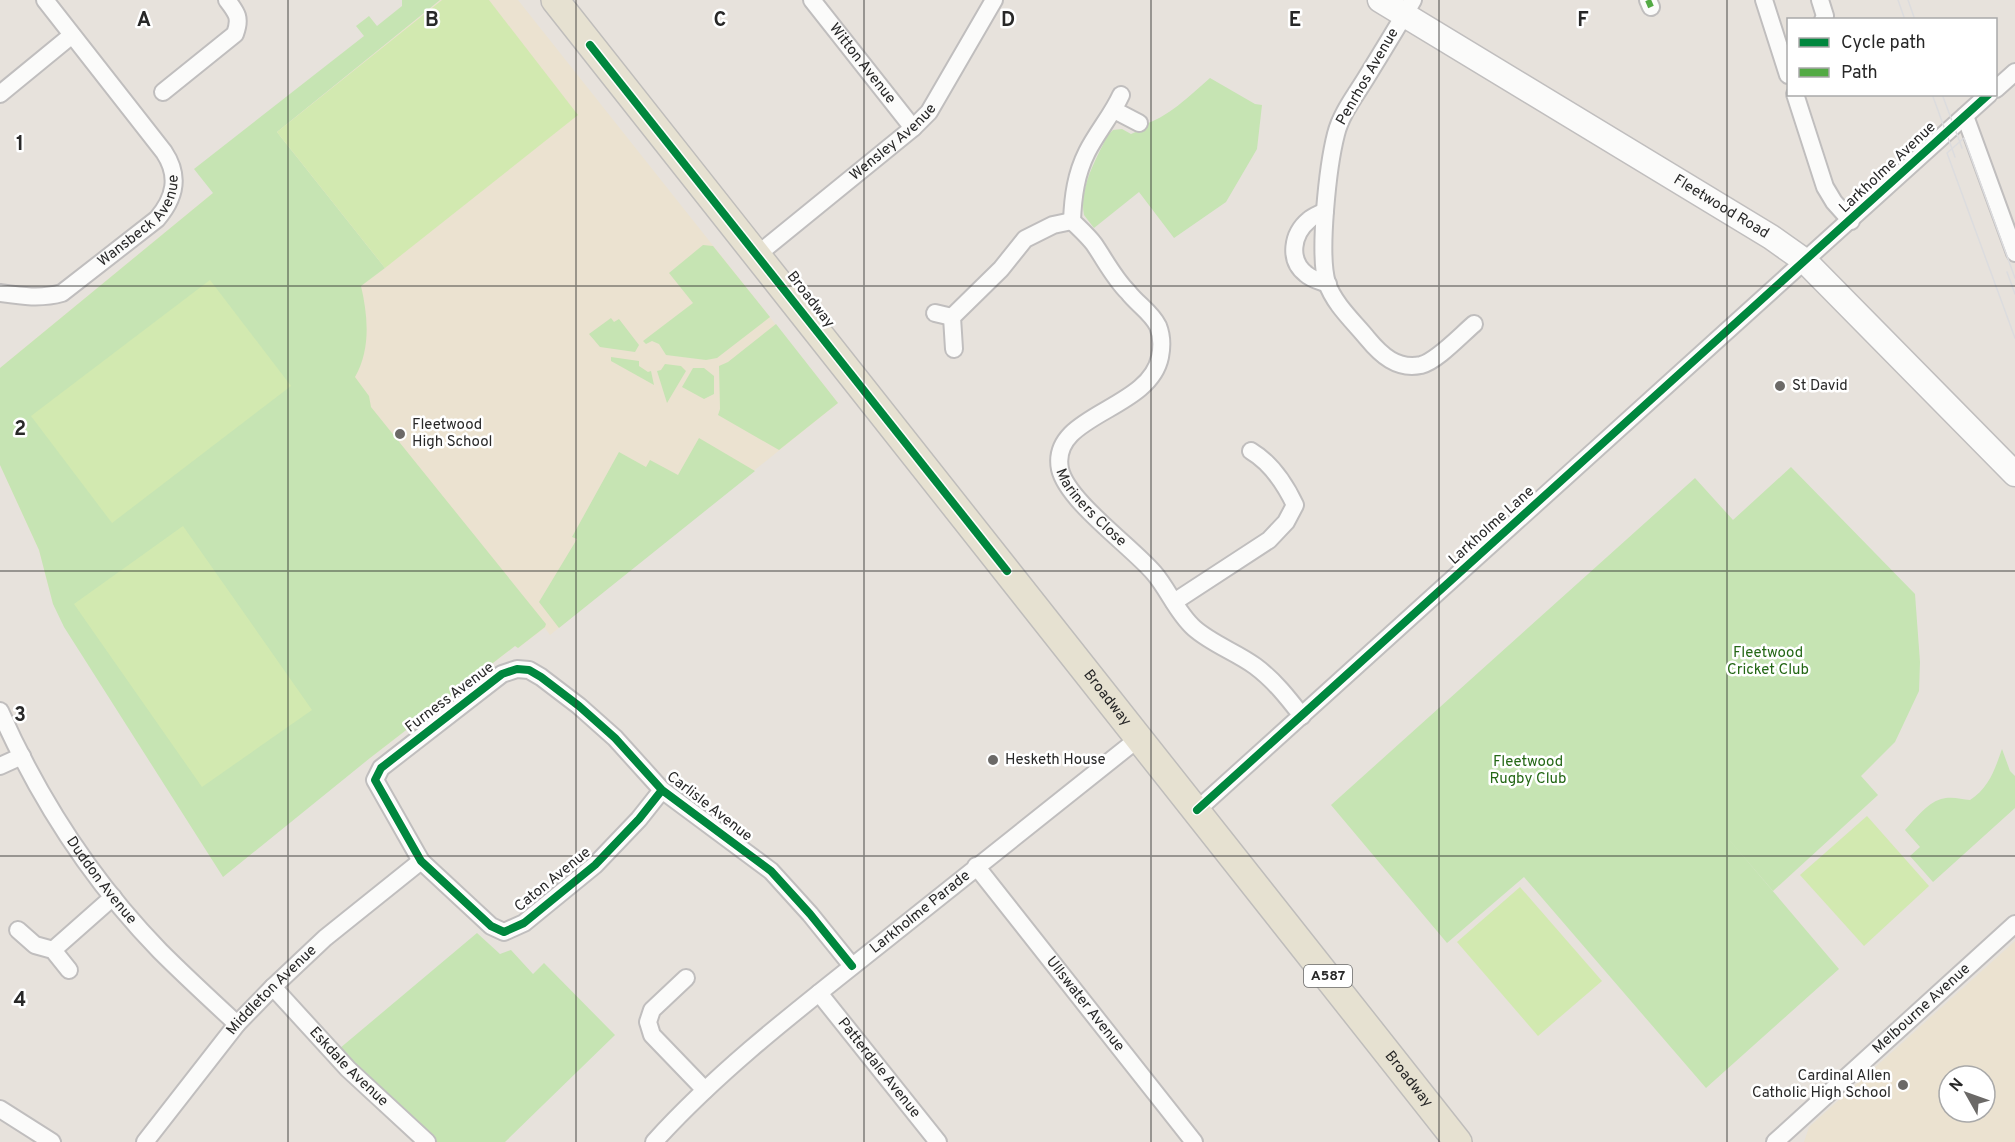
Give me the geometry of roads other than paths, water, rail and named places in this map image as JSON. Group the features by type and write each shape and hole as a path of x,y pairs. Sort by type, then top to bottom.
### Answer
{"main road":[{"name":"Broadway","path":"555,0 1458,1142"}],"street":[{"name":"Wansbeck Avenue","path":"0,293 50,297 62,293 157,219 172,196 175,185 170,160 45,0"},
{"path":"163,92 235,34 239,24 236,11 227,0"},
{"name":"Witton Avenue","path":"812,0 913,128"},
{"name":"Wensley Avenue","path":"757,255 913,128 929,112 994,0"},
{"name":"Fleetwood Road","path":"1380,0 1408,8 1771,237 1805,261 2015,474"},
{"path":"1764,0 1783,38 1787,68"},
{"path":"1820,0 1824,18"},
{"name":"Penrhos Avenue","path":"1408,8 1346,111 1337,131 1332,150 1325,211 1324,268 1335,298 1372,345 1387,360 1406,366 1423,365 1474,324"},
{"path":"0,94 72,35"},
{"path":"1997,86 2015,72"},
{"path":"954,349 952,318 1001,269 1025,239 1053,225 1072,221 1077,176 1088,151 1121,95"},
{"path":"1796,96 1826,187 1834,202 1851,220"},
{"name":"Larkholme Avenue","path":"1805,261 1987,96"},
{"path":"1114,110 1139,123"},
{"path":"1965,116 2015,253"},
{"name":"Penrhos Avenue","path":"1325,211 1308,220 1297,235 1294,252 1295,262 1308,276 1328,284"},
{"name":"Mariners Close","path":"1072,221 1092,242 1128,294 1159,327 1162,346 1159,364 1148,381 1128,399 1088,419 1070,434 1061,453 1060,469 1069,488 1089,511 1140,557 1156,575 1192,626 1211,641 1255,666 1274,682 1302,716"},
{"name":"Larkholme Lane","path":"1197,810 1805,261"},
{"path":"935,313 952,318"},
{"path":"1174,602 1269,540 1286,522 1294,506 1288,491 1264,459 1251,451"},
{"name":"Furness Avenue","path":"381,768 502,674 517,669 529,670 541,677"},
{"name":"Carlisle Avenue","path":"541,677 615,738 662,790 771,871 852,966"},
{"name":"Duddon Avenue","path":"0,711 58,821 113,897 159,950 237,1024"},
{"name":"Larkholme Parade","path":"654,1142 705,1090 746,1053 976,866 1139,738"},
{"path":"0,766 22,756"},
{"name":"Caton Avenue","path":"381,768 375,780 421,861 491,926 504,932 524,923 595,866 639,819 662,790"},
{"name":"Middleton Avenue","path":"145,1142 237,1024 273,987 325,938 421,861"},
{"name":"Ullswater Avenue","path":"976,866 1194,1142"},
{"path":"53,950 113,897"},
{"name":"Melbourne Avenue","path":"1775,1142 2015,924"},
{"path":"18,930 35,945 53,950 69,970"},
{"path":"686,978 652,1010 648,1022 652,1035 705,1090"},
{"name":"Eskdale Avenue","path":"273,987 348,1070 427,1142"},
{"name":"Patterdale Avenue","path":"819,993 938,1142"},
{"path":"0,1109 52,1142"}],"tram line":[{"path":"1898,0 1904,18"},
{"path":"1908,0 1914,18"},
{"path":"1933,96 1955,157"},
{"path":"1943,96 1962,148"},
{"path":"2015,278 1964,138 1947,153 2015,338"},
{"path":"2007,272 2015,294"}],"place":[{"name":"St David","path":"1780,386"},
{"name":"Fleetwood High School","path":"400,434"},
{"name":"Hesketh House","path":"993,760"},
{"name":"Cardinal Allen Catholic High School","path":"1903,1085"}],"park label":[{"name":"Fleetwood Cricket Club","path":"1768,662"},
{"name":"Fleetwood Rugby Club","path":"1528,770"}]}
